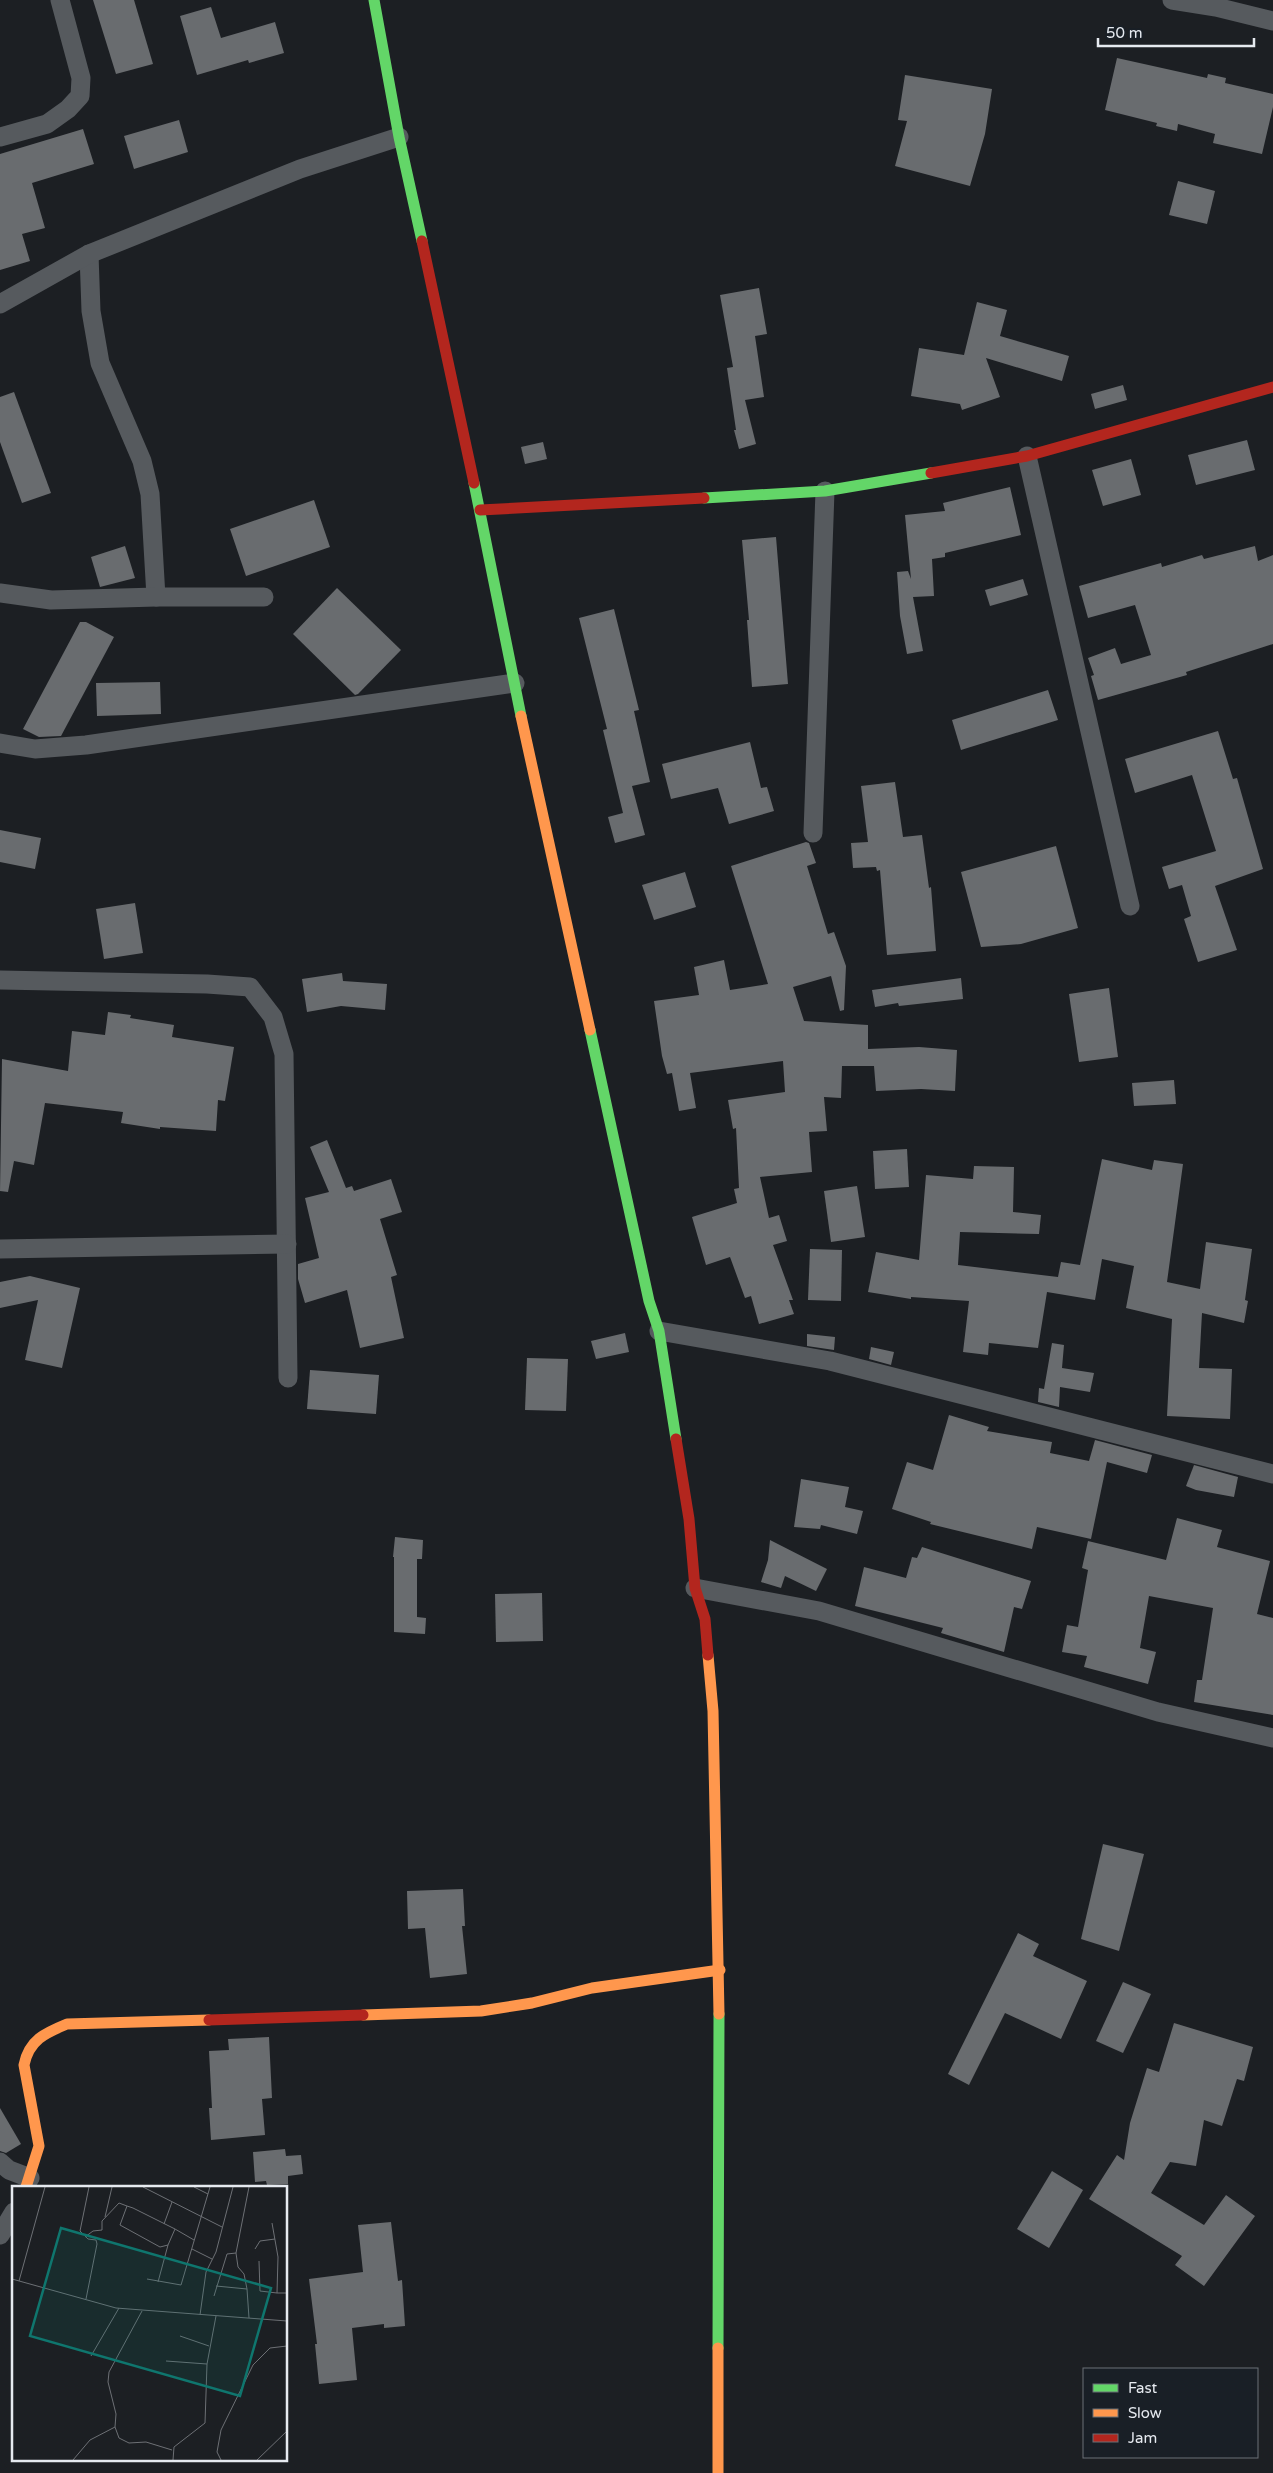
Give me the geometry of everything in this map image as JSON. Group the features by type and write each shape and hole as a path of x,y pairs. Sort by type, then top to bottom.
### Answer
{"main road":[{"path":"374,0 399,137 480,510 515,683 649,1301 659,1331 689,1519 695,1588 705,1619 713,1711 720,1970 717,2184 718,2473"},
{"path":"480,510 826,491 1027,456 1273,387"},
{"path":"28,2182 39,2146 34,2115 25,2082 26,2051 36,2038 58,2027 77,2024 481,2011 532,2003 592,1988 720,1970"}],"street":[{"path":"0,136 47,124 68,109 80,96 81,78 60,0"},
{"path":"1172,0 1216,7 1273,21"},
{"path":"0,304 89,254 300,169 399,137"},
{"path":"89,254 91,311 100,363 142,461 150,494 156,596"},
{"path":"1027,456 1130,906"},
{"path":"813,833 826,491"},
{"path":"0,593 51,600 156,596 264,597"},
{"path":"0,743 35,749 86,745 515,683"},
{"path":"0,980 207,984 250,988 274,1017 284,1054 288,1378"},
{"path":"0,1249 286,1244"},
{"path":"659,1331 830,1361 1273,1474"},
{"path":"695,1588 819,1611 1158,1712 1273,1738"},
{"path":"0,2162 28,2182"},
{"path":"0,2235 12,2215"}],"building":[{"path":"93,0 134,0 153,64 116,74"},
{"path":"211,7 221,38 275,22 284,53 249,63 248,60 197,75 180,16"},
{"path":"1117,58 1207,78 1208,74 1226,78 1225,83 1273,94 1273,107 1262,154 1213,143 1215,134 1178,124 1177,131 1156,126 1157,123 1105,110"},
{"path":"905,75 992,89 985,134 970,186 895,166 907,121 898,120"},
{"path":"179,120 188,152 134,169 124,136"},
{"path":"83,129 94,164 32,183 45,228 22,234 30,261 0,270 0,154"},
{"path":"1178,181 1215,191 1207,224 1169,215"},
{"path":"759,288 767,334 755,336 764,397 745,400 756,444 739,449 734,430 736,430 727,368 733,367 720,295"},
{"path":"977,302 1007,310 1000,336 1069,356 1062,381 986,358 1000,397 962,410 960,404 911,396 919,348 964,355"},
{"path":"1123,385 1127,400 1095,409 1091,394"},
{"path":"14,392 51,493 22,503 0,442 0,397"},
{"path":"1247,440 1255,470 1196,485 1188,455"},
{"path":"543,442 547,459 525,464 521,447"},
{"path":"1131,459 1141,495 1103,506 1092,470"},
{"path":"1010,487 1021,535 945,553 945,557 932,559 934,596 913,597 923,651 907,654 900,616 897,572 908,571 911,579 905,515 945,511 943,503"},
{"path":"314,500 330,547 246,576 230,529"},
{"path":"776,537 788,684 752,687 747,620 749,620 742,540"},
{"path":"125,546 135,578 100,587 91,557"},
{"path":"1255,546 1258,561 1273,555 1273,644 1186,672 1187,675 1098,700 1091,676 1094,675 1088,658 1115,648 1121,664 1151,655 1135,605 1088,618 1079,586 1161,563 1162,567 1202,555 1204,559"},
{"path":"1023,579 1028,595 990,606 985,590"},
{"path":"337,588 401,650 355,695 293,634"},
{"path":"614,609 639,710 634,711 650,782 632,786 645,835 615,843 608,817 623,813 603,730 607,729 579,618"},
{"path":"80,622 86,622 114,637 61,736 39,737 23,729"},
{"path":"160,682 161,714 97,716 96,683"},
{"path":"1048,690 1058,720 961,750 952,720"},
{"path":"1218,731 1233,779 1237,778 1263,869 1215,886 1237,950 1198,962 1184,919 1191,916 1182,885 1169,889 1162,867 1216,851 1192,775 1135,793 1125,759"},
{"path":"750,742 761,788 767,787 774,811 729,824 718,788 671,799 662,764"},
{"path":"895,782 903,837 922,835 929,888 931,887 936,951 887,955 880,870 877,871 876,867 853,868 851,843 868,842 861,786"},
{"path":"0,830 41,838 35,869 0,862"},
{"path":"806,842 809,843 816,863 807,866 828,934 834,932 846,966 844,1010 840,1011 831,976 793,987 804,1021 868,1025 868,1049 919,1047 957,1050 955,1091 921,1089 876,1091 874,1066 842,1066 841,1098 824,1097 827,1131 809,1132 812,1172 760,1177 769,1218 779,1215 787,1241 773,1245 793,1300 789,1300 794,1314 759,1324 751,1296 745,1298 730,1257 706,1265 692,1217 737,1203 734,1189 739,1188 736,1128 733,1129 728,1100 785,1092 783,1061 690,1073 696,1108 679,1111 672,1073 667,1074 662,1056 654,1001 699,995 694,967 724,960 730,990 768,984 731,866"},
{"path":"1056,846 1078,928 1021,944 981,947 961,872"},
{"path":"685,872 696,907 654,920 642,885"},
{"path":"135,903 143,953 104,959 96,909"},
{"path":"342,973 343,981 387,984 385,1010 341,1006 307,1012 302,979"},
{"path":"961,978 963,999 899,1006 898,1003 875,1007 872,990"},
{"path":"1109,988 1118,1057 1079,1062 1069,994"},
{"path":"108,1012 131,1015 130,1018 174,1025 172,1037 234,1047 225,1101 218,1100 216,1131 160,1127 160,1129 121,1123 123,1112 45,1103 34,1165 14,1161 8,1192 0,1191 2,1059 68,1071 72,1031 105,1035"},
{"path":"1174,1080 1176,1104 1134,1106 1132,1083"},
{"path":"327,1140 346,1188 352,1186 354,1191 391,1179 402,1212 380,1219 397,1275 391,1277 404,1338 360,1348 347,1290 305,1303 298,1279 298,1264 319,1258 305,1198 329,1192 310,1147"},
{"path":"907,1149 909,1187 875,1189 873,1151"},
{"path":"1102,1159 1152,1170 1154,1160 1183,1164 1167,1282 1200,1289 1206,1242 1252,1249 1245,1300 1248,1301 1244,1323 1202,1313 1199,1368 1232,1369 1230,1419 1167,1416 1172,1319 1126,1308 1134,1266 1102,1259 1095,1300 1047,1292 1038,1348 989,1343 988,1355 963,1352 969,1301 911,1297 911,1299 868,1292 876,1252 919,1260 926,1175 973,1179 974,1166 1014,1167 1013,1212 1041,1215 1039,1234 960,1232 958,1265 1058,1277 1061,1262 1080,1265"},
{"path":"857,1186 865,1237 831,1242 824,1191"},
{"path":"810,1249 842,1250 841,1301 808,1300"},
{"path":"30,1276 80,1288 62,1368 25,1360 38,1300 0,1308 0,1282"},
{"path":"625,1333 629,1352 596,1359 591,1341"},
{"path":"807,1334 835,1337 834,1350 807,1346"},
{"path":"1052,1343 1064,1345 1062,1368 1094,1373 1090,1392 1060,1387 1059,1407 1038,1402 1039,1388 1044,1389"},
{"path":"871,1347 894,1352 891,1365 869,1359"},
{"path":"527,1358 568,1359 566,1411 525,1410"},
{"path":"310,1370 379,1375 376,1414 307,1409"},
{"path":"949,1415 989,1427 987,1431 1052,1442 1050,1453 1089,1461 1095,1440 1152,1455 1147,1473 1107,1462 1091,1539 1037,1527 1032,1549 930,1524 931,1522 892,1509 907,1462 933,1470"},
{"path":"1194,1465 1238,1477 1234,1497 1196,1490 1186,1486"},
{"path":"801,1479 849,1487 845,1507 863,1511 857,1534 821,1525 820,1529 794,1527"},
{"path":"1177,1518 1222,1530 1217,1547 1270,1561 1257,1614 1273,1618 1273,1715 1194,1702 1197,1680 1202,1680 1213,1608 1149,1596 1140,1648 1156,1652 1148,1684 1084,1667 1087,1656 1062,1652 1067,1625 1078,1627 1088,1570 1082,1568 1088,1541 1166,1560"},
{"path":"395,1537 423,1540 422,1559 417,1559 417,1617 426,1618 425,1634 394,1632 393,1557"},
{"path":"770,1540 827,1569 816,1591 785,1576 781,1588 761,1582 768,1560"},
{"path":"922,1547 1031,1581 1022,1609 1014,1607 1004,1652 941,1633 943,1628 855,1606 864,1567 906,1578 912,1557 917,1558"},
{"path":"542,1593 543,1641 496,1642 495,1594"},
{"path":"1103,1844 1144,1854 1119,1951 1081,1939"},
{"path":"463,1889 465,1926 462,1926 467,1974 430,1978 425,1928 408,1929 407,1891"},
{"path":"1018,1933 1039,1944 1033,1956 1087,1981 1061,2039 1005,2013 969,2085 948,2074"},
{"path":"1123,1982 1151,1994 1123,2053 1096,2041"},
{"path":"1174,2023 1253,2047 1244,2081 1237,2079 1222,2126 1204,2120 1196,2166 1170,2162 1151,2193 1204,2225 1226,2195 1255,2216 1204,2286 1175,2265 1182,2256 1089,2199 1117,2155 1124,2160 1130,2123 1147,2068 1159,2072"},
{"path":"269,2037 272,2098 262,2099 265,2135 211,2140 209,2108 212,2108 209,2051 229,2050 228,2039"},
{"path":"0,2108 21,2144 6,2153 0,2151"},
{"path":"285,2149 286,2156 301,2155 303,2174 288,2176 288,2184 267,2185 266,2181 255,2182 253,2152"},
{"path":"1052,2171 1083,2190 1049,2248 1017,2229"},
{"path":"391,2222 398,2281 402,2280 405,2326 384,2328 384,2324 352,2328 357,2380 319,2384 315,2344 317,2344 309,2279 363,2272 358,2225"}],"traffic: fast":[{"path":"374,0 399,137 422,241"},
{"path":"704,498 825,491 931,473"},
{"path":"474,483 521,716"},
{"path":"590,1030 649,1301 659,1331 676,1439"},
{"path":"718,2348 719,2014"}],"traffic: slow":[{"path":"521,716 590,1030"},
{"path":"708,1655 713,1711 719,2014"},
{"path":"363,2015 481,2011 532,2003 592,1988 720,1970"},
{"path":"26,2186 39,2146 24,2065 26,2056 34,2043 45,2034 67,2024 209,2020"},
{"path":"718,2348 718,2473"}],"traffic: jam":[{"path":"422,241 474,483"},
{"path":"931,473 1027,456 1273,387"},
{"path":"480,510 704,498"},
{"path":"676,1439 689,1519 695,1588 705,1619 708,1655"},
{"path":"209,2020 363,2015"}]}
